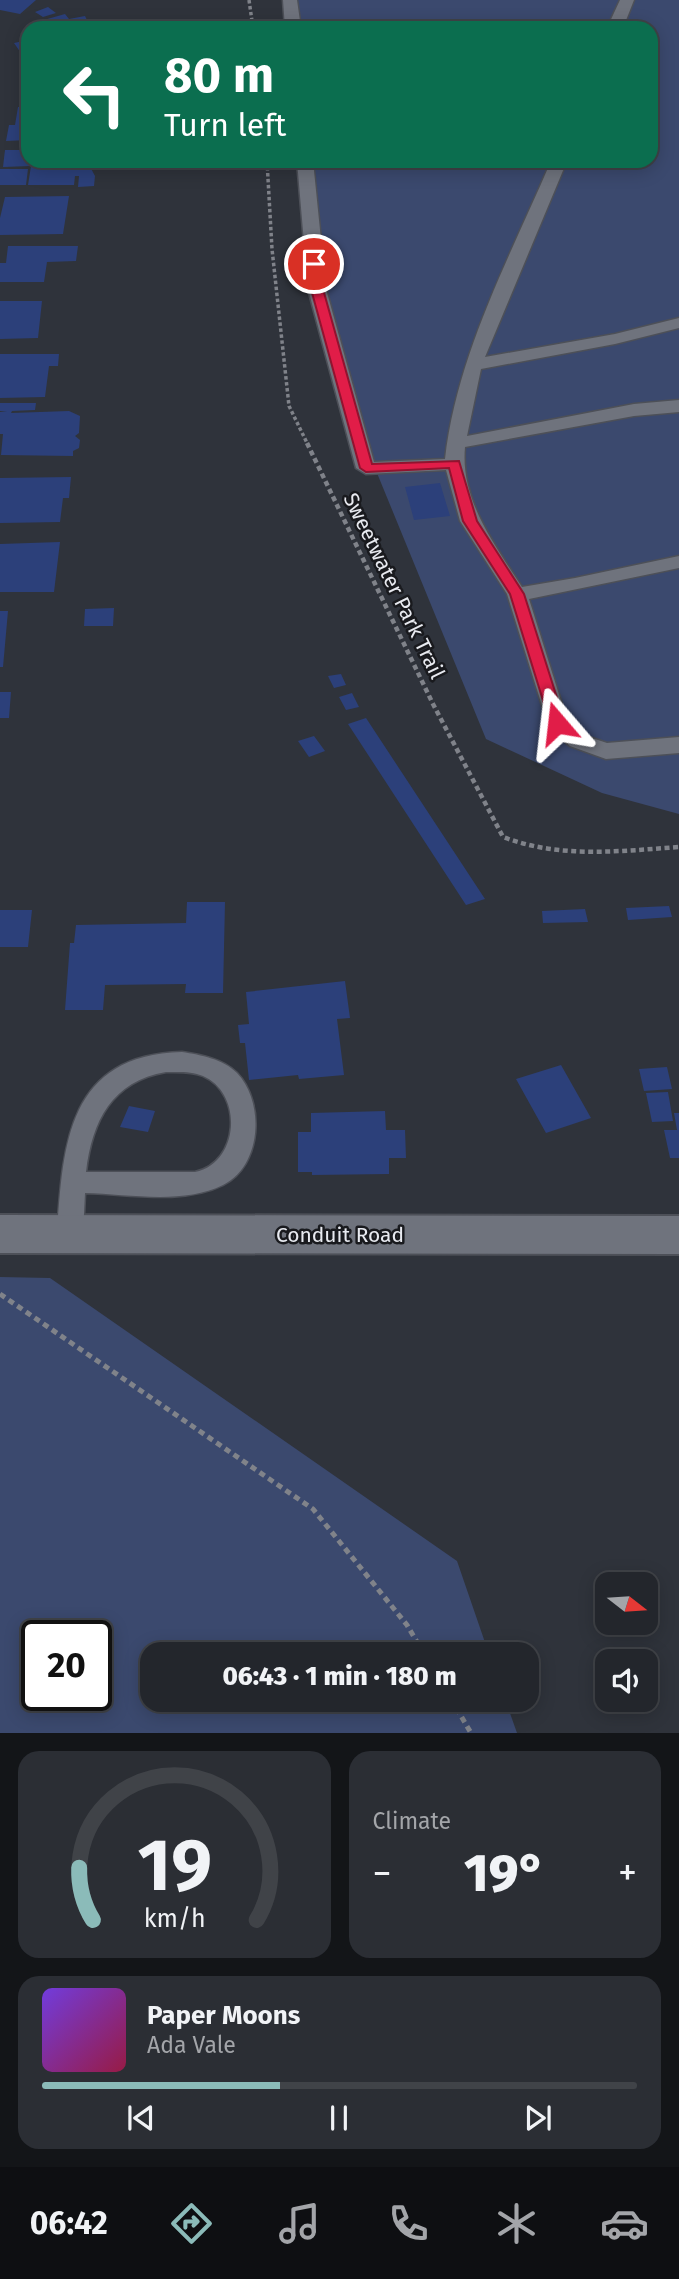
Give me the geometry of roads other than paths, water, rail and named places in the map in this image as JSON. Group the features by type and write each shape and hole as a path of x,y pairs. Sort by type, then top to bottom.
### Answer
{"street":[{"name":"Conduit Road","path":"0,1234 679,1235"}],"lane":[{"path":"290,0 292,21"},
{"path":"618,21 627,0"},
{"path":"306,168 317,289 366,468 454,464"},
{"path":"556,168 472,365 454,464 470,521 517,594 557,723 567,734 591,747 606,751 679,745"},
{"path":"472,365 615,340 679,323"},
{"path":"457,443 634,410 679,406"},
{"path":"517,594 575,585 679,562"},
{"path":"70,1234 74,1182 77,1149 89,1115 119,1078 154,1064 185,1062 220,1071 237,1090 244,1116 240,1150 228,1169 208,1180 181,1183 74,1182"}]}
